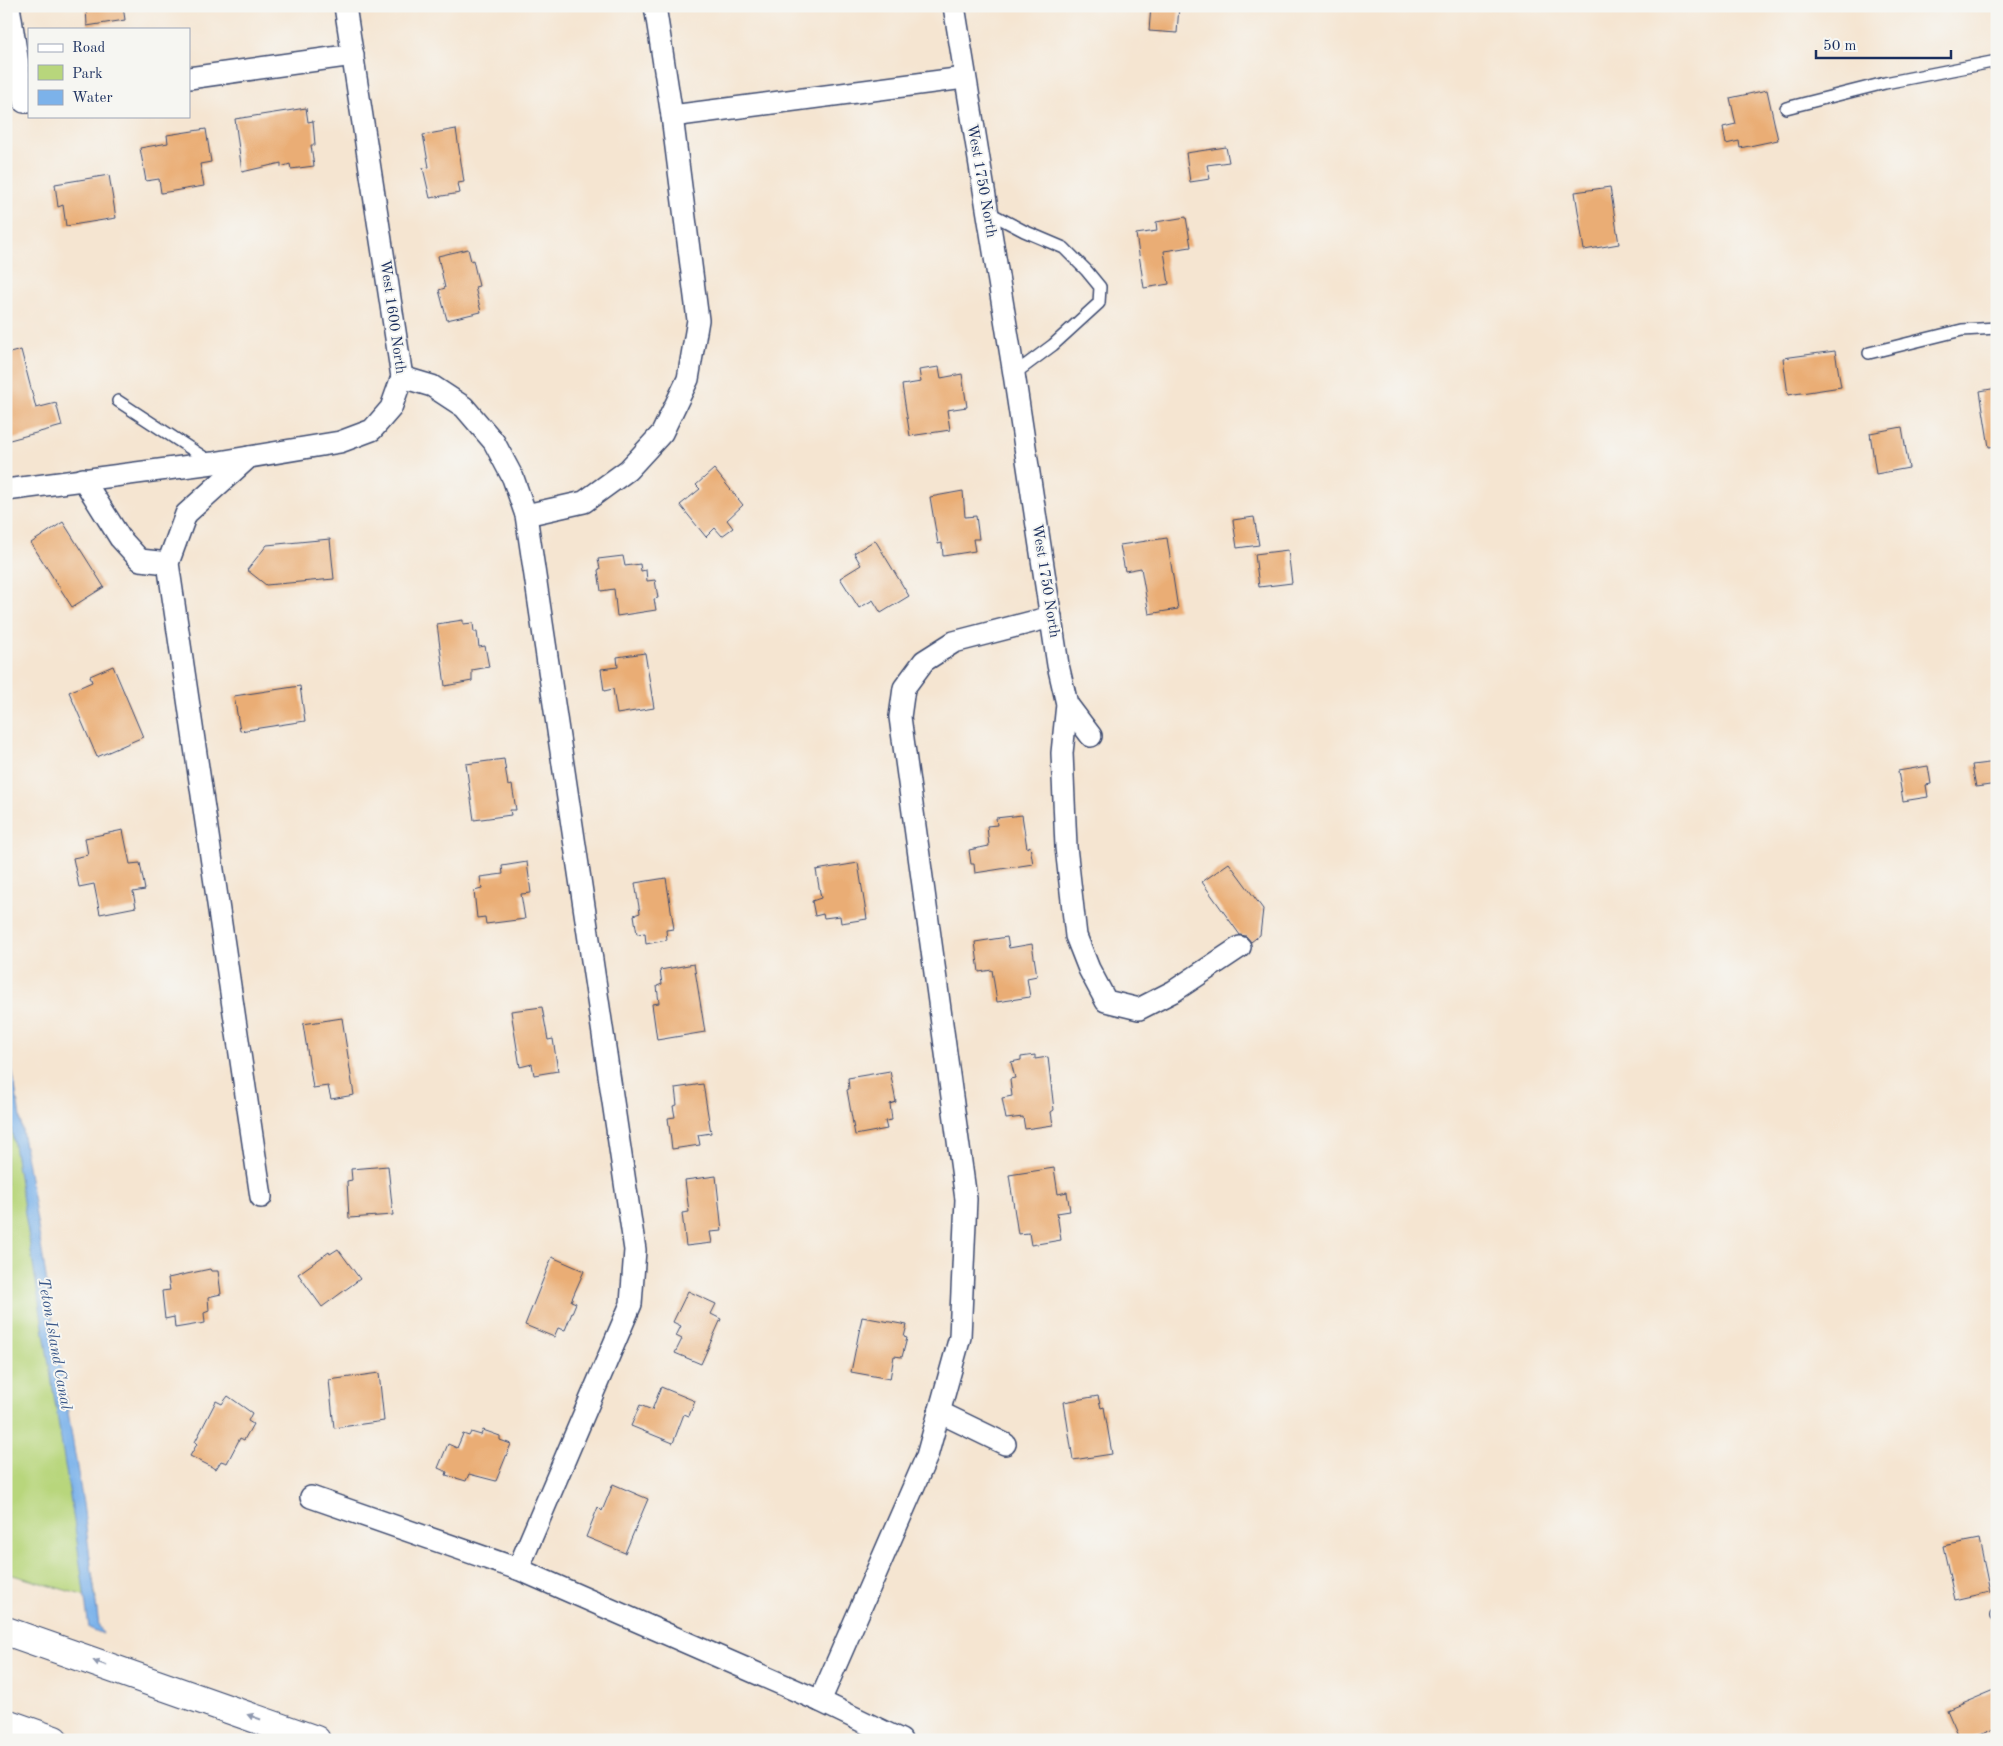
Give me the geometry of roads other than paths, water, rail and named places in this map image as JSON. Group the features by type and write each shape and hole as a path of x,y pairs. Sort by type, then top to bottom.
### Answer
{"highway":[{"path":"6,1631 133,1674 316,1740"},
{"path":"6,1722 54,1740"}],"street":[{"path":"9,6 24,102 28,102"},
{"name":"West 1600 North","path":"6,490 213,463 340,442 372,430 391,408 402,377 345,6"},
{"path":"526,515 584,502 628,470 662,433 688,379 698,320 672,116 655,6"},
{"name":"West 1750 North","path":"954,6 964,78 1014,374 1058,665 1067,704 1062,754 1066,847 1076,936 1089,969 1106,1001 1139,1009 1174,990 1240,947"},
{"path":"190,78 353,54"},
{"path":"672,116 964,78"},
{"path":"402,377 432,386 464,407 494,442 513,478 526,515 635,1250 631,1304 518,1569"},
{"path":"249,457 186,514 168,564 261,1197"},
{"path":"83,479 120,538 140,560 168,564"},
{"path":"820,1700 927,1456 960,1337 966,1199 900,717 904,688 924,661 954,642 1051,616"},
{"path":"1067,704 1091,736"},
{"path":"939,1412 1005,1444"},
{"path":"311,1497 518,1569 820,1700 900,1740"}],"lane":[{"path":"1786,108 1885,83 1997,61"},
{"path":"986,211 1024,232 1064,248 1100,287 1099,303 1053,345 1014,374"},
{"path":"1869,352 1962,330 1997,328"},
{"path":"118,401 213,463"}],"water":[{"name":"Teton Island Canal","path":"6,1031 83,1504 99,1626 103,1634 89,1628 75,1527 6,1095"}]}
